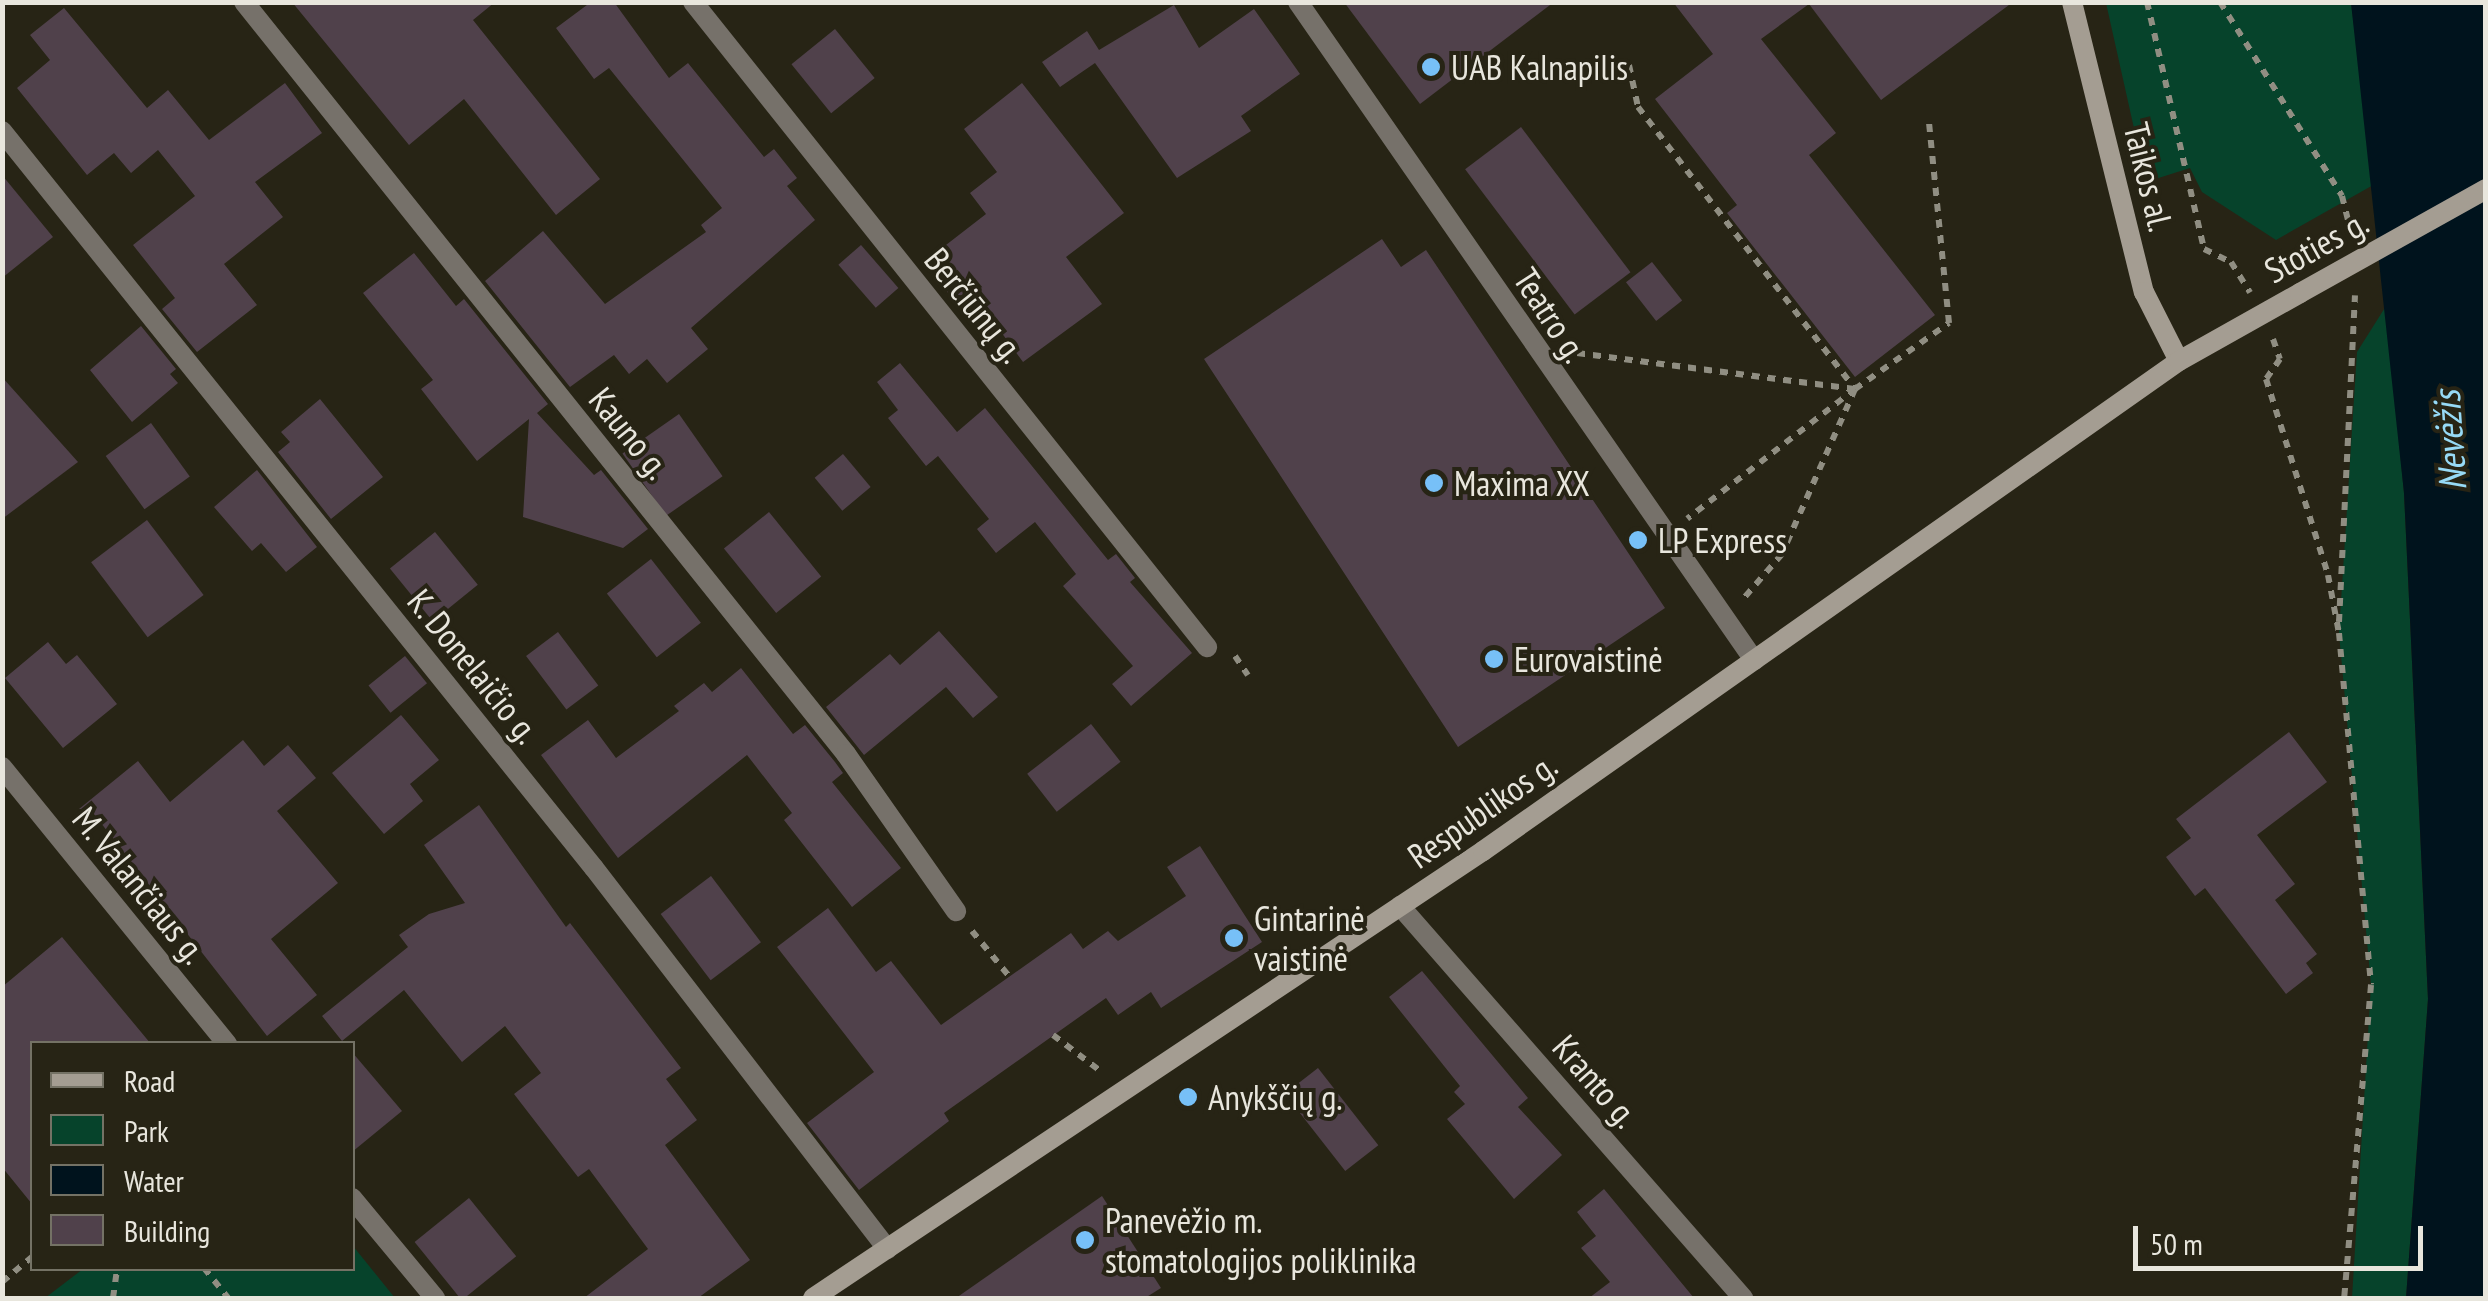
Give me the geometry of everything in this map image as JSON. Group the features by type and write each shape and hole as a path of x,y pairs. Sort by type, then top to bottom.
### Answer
{"main road":[{"name":"Taikos al.","path":"2072,2 2144,292 2179,361"},
{"name":"Stoties g.","path":"2179,361 2486,188"},
{"name":"Respublikos g.","path":"813,1298 1400,906 2179,361"}],"street":[{"name":"Kauno g.","path":"244,2 846,754 956,911"},
{"name":"Berčiūnų g.","path":"693,2 1207,647"},
{"name":"Teatro g.","path":"1298,2 1438,200 1531,347 1754,660"},
{"name":"K. Donelaičio g.","path":"2,130 594,868 888,1248"},
{"name":"M. Valančiaus g.","path":"2,766 224,1041"},
{"name":"Kranto g.","path":"1400,906 1744,1298"},
{"path":"355,1202 435,1298"}],"path":[{"path":"2146,2 2204,248 2231,262 2264,314 2280,359 2266,379 2328,575 2339,633 2371,985 2344,1298"},
{"path":"2220,2 2342,196"},
{"path":"1629,64 1638,108 1855,389"},
{"path":"1664,536 1855,389 1949,323 1929,122"},
{"path":"1531,347 1855,389"},
{"path":"2339,633 2357,352"},
{"path":"1724,620 1782,554 1855,389"},
{"path":"956,911 1009,976"},
{"path":"1053,1035 1082,1063 1131,1086"},
{"path":"2,1282 30,1259"},
{"path":"113,1298 117,1271"},
{"path":"206,1271 228,1298"}],"green space":[{"path":"2106,3 2351,3 2375,184 2276,240 2202,192 2190,168 2146,182"},
{"path":"2386,306 2404,493 2428,999 2406,1298 2352,1298 2371,985 2339,633 2357,352"},
{"path":"355,1248 395,1298 45,1298 80,1271 355,1271"}],"water":[{"name":"Nevėžis","path":"2351,3 2485,3 2485,1298 2406,1298 2428,999 2404,493"}],"building":[{"path":"292,2 495,2 473,20 600,179 556,215 464,99 409,145"},
{"path":"591,2 614,2 669,78 688,63 764,157 774,149 797,178 787,186 815,220 691,328 708,349 667,383 647,359 629,374 614,355 570,387 485,281 543,231 605,304 706,232 701,225 722,208 609,68 594,79 556,28"},
{"name":"UAB Kalnapilis","path":"1344,2 1554,2 1420,104"},
{"path":"1673,2 2013,2 1881,100 1809,4 1761,39 1836,133 1809,155 1935,315 1855,377 1727,213 1737,205 1655,99 1713,54"},
{"path":"1174,5 1199,48 1254,9 1300,74 1241,116 1251,131 1177,178 1095,63 1060,87 1042,62 1087,31 1099,50"},
{"path":"64,8 147,108 168,90 209,140 285,83 322,133 255,182 283,217 224,264 257,305 197,352 162,309 175,298 133,245 195,196 158,150 131,173 114,153 87,175 17,88 50,60 30,35"},
{"path":"835,29 875,78 831,113 791,64"},
{"path":"1022,83 1124,213 1066,257 1102,304 1023,362 985,310 970,322 924,262 986,214 970,193 997,172 964,129"},
{"path":"1521,127 1631,272 1575,314 1465,169"},
{"path":"2,175 53,237 2,278"},
{"name":"Maxima XX","path":"1382,239 1401,267 1426,250 1665,608 1458,747 1204,359"},
{"path":"861,245 898,288 876,308 838,265"},
{"path":"414,253 456,306 464,299 548,404 537,413 594,475 601,470 648,529 623,548 523,517 529,419 477,461 421,389 433,380 363,293"},
{"path":"1652,262 1682,301 1656,321 1626,282"},
{"path":"141,326 176,369 170,374 178,383 132,422 90,370"},
{"path":"900,363 957,432 985,408 1108,560 1116,554 1135,578 1130,582 1192,653 1131,706 1112,684 1133,666 1063,586 1076,574 1035,522 996,553 977,529 989,519 938,456 926,466 888,418 898,410 877,382"},
{"path":"2,377 78,462 2,519"},
{"path":"320,399 383,477 331,519 278,452 290,442 281,432"},
{"path":"679,414 723,476 666,516 622,454"},
{"path":"151,423 190,476 144,509 106,456"},
{"path":"843,454 871,487 842,511 815,478"},
{"path":"257,470 317,547 286,572 261,543 252,551 214,507"},
{"path":"769,512 821,577 776,613 724,549"},
{"path":"147,520 204,595 148,637 91,562"},
{"path":"435,532 478,585 433,621 390,569"},
{"path":"651,559 701,623 657,657 607,593"},
{"path":"939,631 998,697 973,718 946,687 864,755 826,707 890,654 900,665"},
{"path":"558,632 598,686 566,710 526,656"},
{"path":"48,642 66,664 77,655 117,704 63,748 5,678"},
{"path":"405,656 427,683 391,713 368,686"},
{"path":"741,668 793,734 805,725 835,762 843,773 832,782 901,868 852,907 784,820 792,813 747,755 618,858 541,755 588,720 616,758 679,711 674,706 704,683 712,692"},
{"path":"401,715 439,760 410,784 423,801 384,834 332,773"},
{"path":"1091,724 1121,762 1057,812 1027,774"},
{"path":"2289,732 2327,782 2257,835 2295,884 2275,900 2317,954 2306,963 2313,973 2286,994 2205,888 2195,896 2166,857 2191,838 2176,819"},
{"path":"243,740 264,766 288,745 316,778 277,811 338,883 271,939 317,995 267,1036 90,809 79,809 138,761 170,802"},
{"path":"479,805 566,927 570,923 681,1068 666,1079 697,1120 665,1145 750,1260 698,1298 584,1298 648,1249 589,1169 578,1177 514,1094 541,1073 505,1026 462,1062 404,990 342,1041 322,1016 408,947 399,935 429,914 465,903 424,845"},
{"path":"1200,846 1262,942 1161,1008 1151,992 1118,1015 1106,998 944,1113 949,1121 859,1190 807,1123 874,1072 777,947 828,908 876,972 891,961 941,1025 1071,933 1083,949 1108,931 1118,941 1186,896 1167,867"},
{"path":"711,876 761,942 711,980 661,914"},
{"path":"62,937 149,1041 30,1041 30,1202 2,1167 2,987"},
{"path":"1422,971 1528,1098 1518,1107 1562,1155 1514,1199 1447,1119 1465,1104 1454,1092 1460,1086 1389,997"},
{"path":"355,1056 402,1111 355,1150"},
{"path":"1318,1068 1378,1145 1345,1171 1285,1094"},
{"path":"1604,1189 1694,1298 1589,1298 1610,1282 1581,1248 1596,1236 1577,1212"},
{"name":"Panevėžio m. stomatologijos poliklinika","path":"1102,1196 1161,1288 1145,1298 956,1298"},
{"path":"469,1198 516,1256 460,1298 415,1242"}],"place":[{"name":"UAB Kalnapilis","path":"1431,67"},
{"name":"Maxima XX","path":"1434,483"},
{"name":"LP Express","path":"1638,540"},
{"name":"Eurovaistinė","path":"1494,659"},
{"name":"Gintarinė vaistinė","path":"1234,938"},
{"name":"Anykščių g.","path":"1188,1097"},
{"name":"Panevėžio m. stomatologijos poliklinika","path":"1085,1240"}]}
